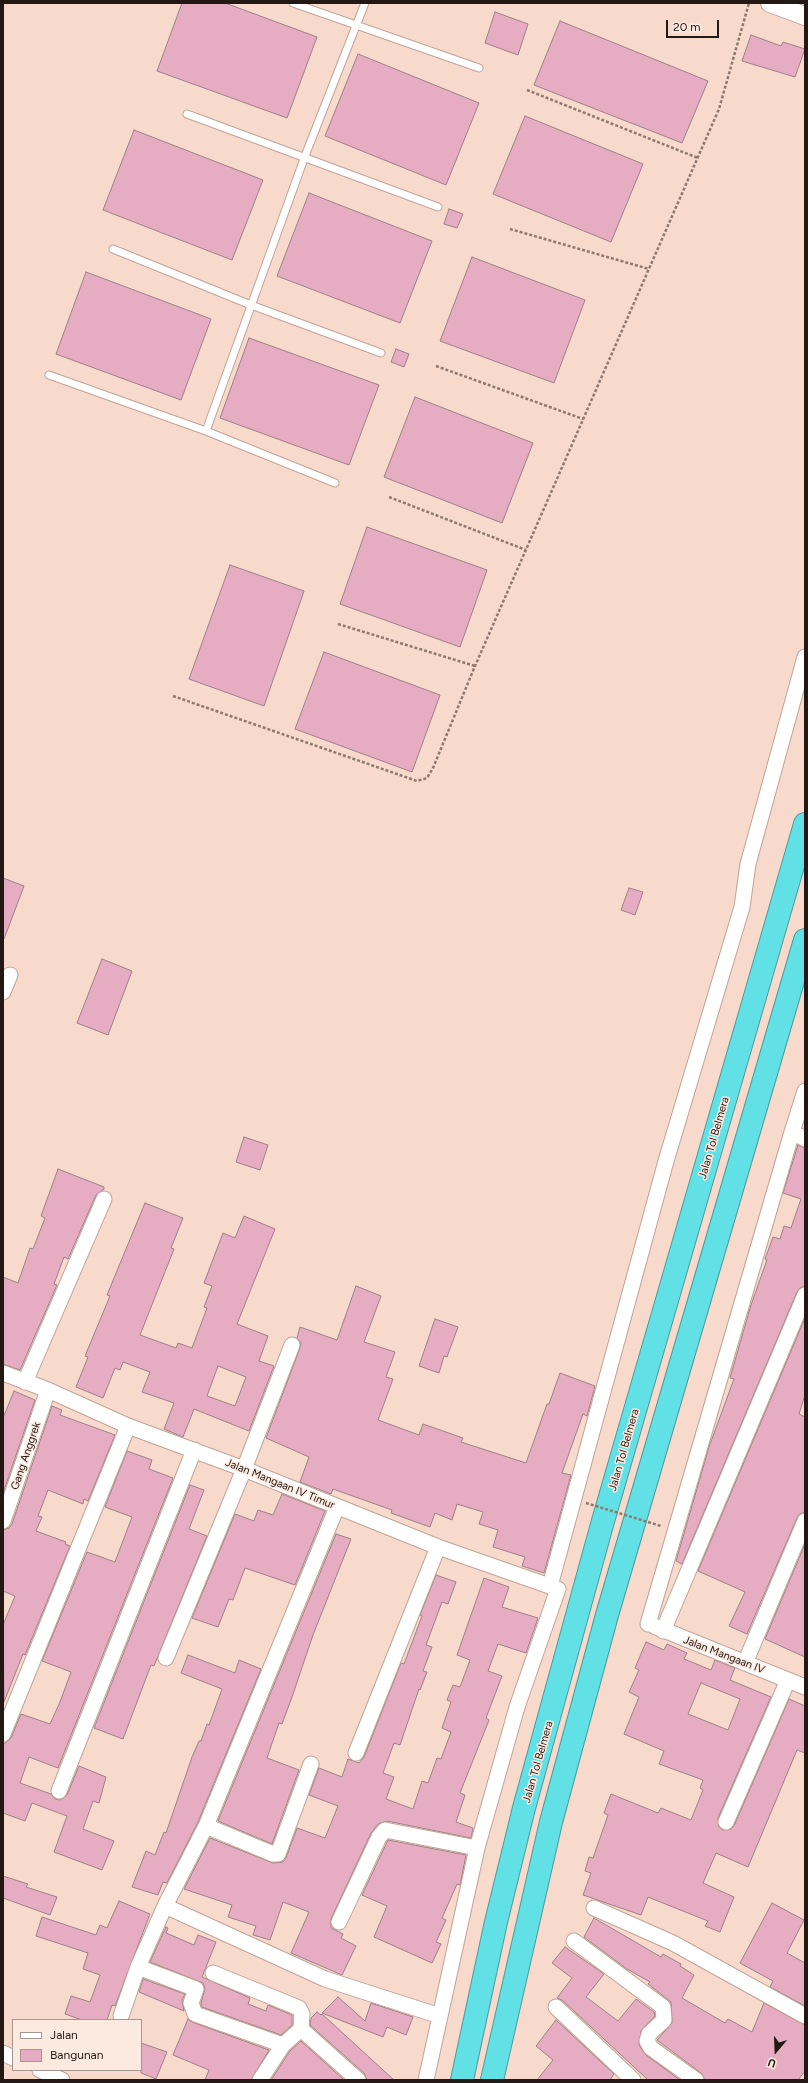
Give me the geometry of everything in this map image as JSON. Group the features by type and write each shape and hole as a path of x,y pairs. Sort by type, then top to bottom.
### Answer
{"highway":[{"name":"Jalan Tol Belmera","path":"462,2080 495,1929 524,1808 603,1521 805,824"},
{"path":"492,2080 551,1822 605,1623 805,940"}],"street":[{"path":"770,3 805,16"},
{"path":"426,2080 477,1848 517,1707 554,1588 664,1169 742,907 748,864 805,657"},
{"path":"3,992 10,974"},
{"path":"805,1091 792,1132 805,1139"},
{"name":"Jalan Mangaan IV","path":"792,1132 645,1623 805,1686"},
{"path":"26,1382 104,1199"},
{"path":"663,1630 805,1295"},
{"path":"166,1658 244,1469 292,1345"},
{"name":"Jalan Mangaan IV Timur","path":"3,1373 48,1390 128,1426 244,1469 438,1547 554,1588"},
{"name":"Gang Anggrek","path":"3,1521 48,1390"},
{"path":"3,1734 128,1426"},
{"path":"59,1791 194,1450"},
{"path":"121,2016 138,1967 165,1906 206,1826 337,1507"},
{"path":"745,1663 805,1521"},
{"path":"356,1753 438,1547"},
{"path":"726,1822 788,1680"},
{"path":"206,1826 273,1854 278,1854 311,1764"},
{"path":"339,1922 379,1837 384,1830 477,1848"},
{"path":"165,1906 325,1979 440,2016"},
{"path":"594,1908 673,1943 805,2016"},
{"path":"574,1941 663,2007 664,2020 649,2034 647,2041 651,2048 696,2080"},
{"path":"138,1967 196,1989 192,2003 195,2014 283,2044"},
{"path":"213,1972 299,2008 302,2014 301,2028 283,2044 260,2080"},
{"path":"556,2007 633,2080"},
{"path":"301,2028 358,2080"},
{"path":"3,2053 12,2058"},
{"path":"42,2071 62,2080"}],"lane":[{"path":"293,3 479,68"},
{"path":"206,431 304,156 365,3"},
{"path":"187,114 304,156 438,207"},
{"path":"113,249 251,305 381,353"},
{"path":"49,375 206,431 335,483"}],"path":[{"path":"173,696 417,781 426,778 433,768 475,666 719,109 749,3"},
{"path":"527,90 698,158"},
{"path":"510,229 649,269"},
{"path":"436,366 583,419"},
{"path":"389,497 526,550"},
{"path":"338,624 475,666"},
{"path":"586,1503 661,1526"}],"building":[{"path":"182,3 225,3 317,37 287,118 157,71"},
{"path":"495,12 528,24 518,55 485,43"},
{"path":"560,21 708,81 682,143 534,85"},
{"path":"751,35 781,46 783,42 805,49 795,77 742,61"},
{"path":"358,54 479,103 446,185 325,136"},
{"path":"525,116 643,164 611,242 493,194"},
{"path":"134,130 263,180 232,260 103,210"},
{"path":"309,193 432,241 400,323 277,276"},
{"path":"449,209 463,214 457,228 444,224"},
{"path":"472,257 585,300 554,383 440,341"},
{"path":"86,272 211,319 181,400 56,354"},
{"path":"249,338 379,385 349,465 220,418"},
{"path":"396,349 409,354 404,367 391,362"},
{"path":"415,397 533,443 502,523 384,477"},
{"path":"367,527 487,570 460,647 340,604"},
{"path":"230,565 304,591 264,706 189,679"},
{"path":"324,652 440,695 412,772 295,729"},
{"path":"3,878 24,886 4,939 3,939"},
{"path":"629,888 643,892 635,915 621,910"},
{"path":"102,959 132,971 108,1035 77,1023"},
{"path":"244,1137 268,1145 260,1170 236,1162"},
{"path":"798,1145 805,1148 805,1286 800,1288 797,1292 682,1564 676,1561 709,1447 734,1379 730,1378 751,1305 767,1260 765,1259 773,1237 780,1239 784,1226 791,1228 801,1199 783,1193"},
{"path":"58,1169 104,1187 104,1189 96,1195 68,1259 64,1257 54,1284 57,1285 20,1370 3,1364 3,1277 18,1283 30,1248 33,1249 45,1218 41,1216"},
{"path":"145,1203 183,1218 171,1248 174,1249 140,1335 176,1348 178,1343 192,1348 207,1308 204,1307 212,1286 204,1283 223,1233 235,1238 244,1216 275,1229 237,1324 268,1336 259,1361 274,1366 249,1431 194,1409 183,1437 164,1429 174,1403 142,1392 150,1372 123,1362 120,1370 115,1368 103,1398 76,1387 88,1357 85,1356 110,1296 107,1295","holes":["218,1366 246,1377 235,1406 207,1396"]},
{"path":"356,1286 381,1296 364,1342 395,1352 386,1377 393,1379 378,1420 419,1435 423,1424 463,1438 461,1442 526,1463 547,1404 549,1404 560,1373 595,1386 587,1416 583,1414 562,1473 571,1475 544,1573 522,1566 525,1557 493,1547 498,1530 479,1524 483,1512 457,1504 452,1520 435,1513 430,1527 391,1513 392,1510 333,1489 331,1494 300,1482 309,1457 266,1438 300,1348 301,1343 297,1338 300,1327 337,1340"},
{"path":"805,1318 805,1395 799,1414 805,1417 805,1512 800,1514 797,1518 747,1634 729,1626 745,1592 698,1571"},
{"path":"435,1319 458,1327 447,1357 444,1356 439,1373 419,1366"},
{"path":"14,1391 35,1400 3,1493 3,1418"},
{"path":"52,1406 62,1410 60,1415 115,1435 88,1501 84,1499 83,1504 48,1490 38,1516 42,1517 36,1531 66,1542 65,1544 70,1546 25,1655 23,1654 4,1702 3,1625 15,1596 3,1591 3,1530 9,1528 12,1524"},
{"path":"127,1451 152,1460 149,1469 173,1478 58,1768 29,1757 20,1783 51,1794 55,1799 60,1800 67,1795 79,1766 106,1777 99,1803 93,1801 83,1829 114,1841 102,1870 54,1852 67,1816 32,1803 25,1821 3,1813 3,1745 11,1738 21,1714 50,1724 60,1702 71,1672 42,1661 87,1552 115,1562 132,1517 105,1507"},
{"path":"190,1485 204,1490 189,1529 207,1536 154,1666 151,1665 123,1739 94,1728"},
{"path":"282,1494 325,1511 295,1585 245,1568 233,1600 229,1599 218,1627 192,1618 235,1514 254,1521 258,1510 273,1515"},
{"path":"336,1534 351,1539 313,1635 282,1724 279,1723 267,1758 299,1770 272,1844 218,1821"},
{"path":"805,1544 805,1657 765,1639"},
{"path":"436,1575 456,1582 448,1604 442,1602 426,1645 432,1647 423,1671 427,1672 420,1690 419,1689 400,1745 394,1743 383,1773 394,1777 386,1799 413,1809 422,1781 428,1783 437,1758 441,1759 451,1732 442,1728 451,1702 447,1700 453,1685 460,1687 470,1660 457,1655 484,1578 509,1587 502,1607 538,1618 526,1653 498,1644 488,1671 502,1676 486,1718 489,1720 460,1793 465,1795 456,1822 473,1828 471,1838 387,1821 378,1824 371,1833 331,1919 331,1928 343,1934 341,1938 356,1946 342,1975 291,1953 309,1912 283,1902 270,1940 253,1935 256,1926 228,1917 232,1905 184,1889 210,1838 273,1863 283,1862 286,1858 297,1828 325,1838 338,1806 309,1795 319,1768 342,1777 348,1759 359,1763 364,1757 401,1663 404,1664 422,1616 420,1615"},
{"path":"646,1642 664,1650 667,1644 687,1653 684,1659 711,1670 715,1660 735,1668 730,1680 771,1697 718,1818 719,1827 723,1830 731,1829 734,1826 789,1699 805,1706 805,1753 797,1750 748,1867 716,1853 703,1883 734,1897 720,1932 705,1926 708,1921 648,1897 641,1915 583,1895 591,1873 585,1871 589,1857 593,1858 608,1815 604,1813 611,1794 658,1813 661,1808 691,1820 703,1790 700,1788 703,1780 659,1764 664,1751 624,1734 639,1697 629,1692 639,1670 635,1668","holes":["701,1683 740,1699 728,1730 688,1714"]},
{"path":"188,1655 235,1673 239,1660 261,1669 198,1822 167,1883 163,1882 158,1895 132,1887 146,1851 155,1855 164,1832 166,1833 192,1757 199,1741 201,1741 207,1724 209,1725 222,1689 181,1673"},
{"path":"388,1840 466,1855 460,1885 457,1884 442,1918 446,1920 436,1942 441,1944 432,1963 374,1937 387,1906 362,1895"},
{"path":"3,1876 28,1884 26,1887 57,1897 50,1915 3,1898"},
{"path":"119,1901 150,1914 115,2006 112,2005 107,2019 79,2019 65,2014 71,1996 90,2002 100,1975 83,1969 88,1953 36,1936 42,1917 96,1935 100,1925 107,1928"},
{"path":"772,1903 804,1920 787,1953 805,1963 805,2006 770,1987 773,1981 740,1963"},
{"path":"594,1918 661,1957 663,1954 681,1964 680,1966 694,1975 682,1998 725,2023 728,2019 752,2032 764,2003 805,2025 805,2071 798,2080 705,2080 701,2073 657,2040 672,2023 671,2002 648,1984 650,1982 627,1969 584,1937"},
{"path":"166,1927 168,1928 166,1933 194,1945 198,1935 216,1942 202,1977 250,1998 248,2004 266,2011 268,2005 292,2015 292,2025 281,2035 202,2007 201,2003 205,1988 203,1983 150,1962"},
{"path":"565,1947 604,1974 586,1997 618,2021 636,1999 654,2012 655,2016 641,2031 639,2045 646,2055 680,2080 648,2080 562,2000 557,1998 572,1978 552,1963"},
{"path":"143,1979 185,1994 182,2000 184,2011 139,1992"},
{"path":"338,1997 365,2021 371,2003 413,2017 406,2035 387,2027 383,2037 322,2013"},
{"path":"317,2012 321,2015 322,2014 394,2080 367,2080 364,2073 310,2025 311,2018"},
{"path":"188,2019 192,2022 269,2050 251,2080 205,2080 209,2070 173,2055"},
{"path":"556,2020 614,2074 610,2080 537,2080 553,2060 536,2046"},
{"path":"301,2041 344,2080 271,2080 290,2051"},
{"path":"142,2043 167,2052 156,2079 141,2073"}]}
